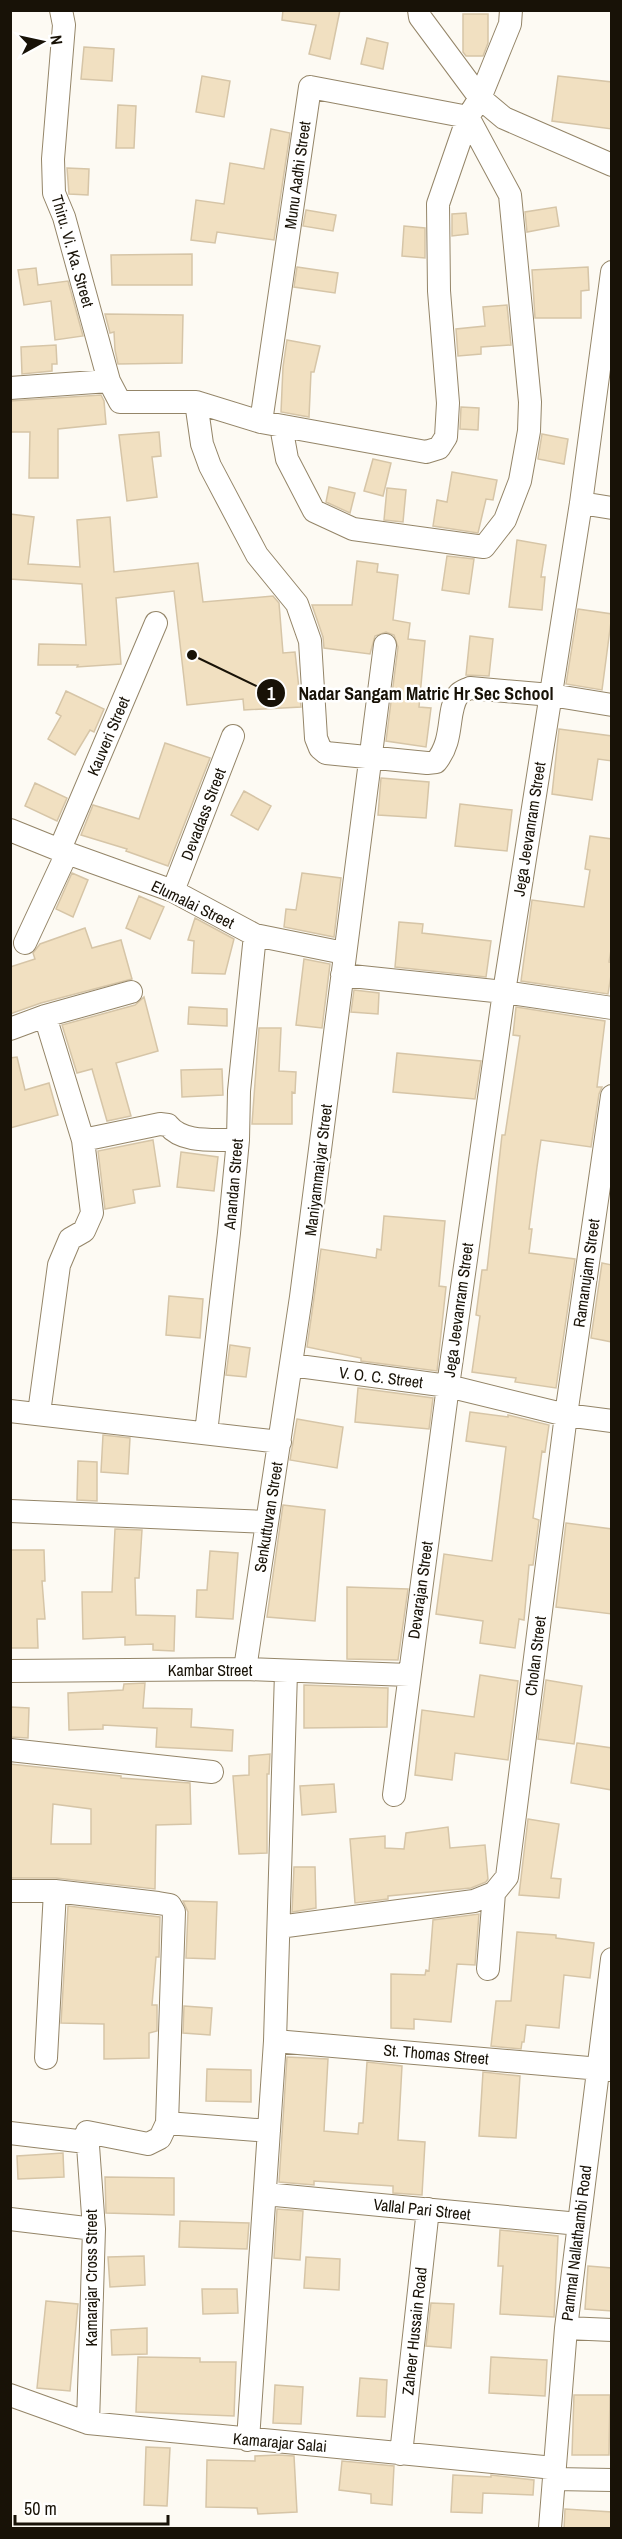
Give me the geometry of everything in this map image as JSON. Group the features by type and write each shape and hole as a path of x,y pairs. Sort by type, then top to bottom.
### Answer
{"street":[{"name":"Thiru. Vi. Ka. Street","path":"62,10 64,24 53,159 54,193 64,217 109,381"},
{"path":"419,10 420,16 480,98 504,117 612,165"},
{"path":"10,388 109,381 120,402 196,402 271,424 426,452 439,448 446,437 448,403 439,291 438,204 468,117 480,98 510,24 511,10"},
{"name":"Munu Aadhi Street","path":"271,424 310,87 468,117"},
{"path":"271,424 314,511 353,530 484,548 504,520 520,481 529,431 530,402 526,357 510,195 468,117"},
{"name":"Jega Jeevanram Street","path":"447,1386 504,992 581,503 612,272"},
{"path":"196,402 202,444 210,466 257,555 297,604 310,641 316,738 320,748 326,753 436,762 448,739 457,696 470,688 551,695 612,705"},
{"path":"581,503 612,508"},
{"name":"Kauveri Street","path":"25,943 156,623"},
{"name":"Maniyammaiyar Street","path":"291,1365 385,645"},
{"name":"Devadass Street","path":"173,891 233,736"},
{"name":"Elumalai Street","path":"10,830 173,891 255,935 343,964 612,1008"},
{"name":"Anandan Street","path":"206,1433 238,1140 239,1091 255,935"},
{"path":"10,1029 45,1016 131,992"},
{"path":"39,1413 59,1265 70,1239 84,1231 92,1212 83,1140 45,1016"},
{"name":"Ramanujam Street","path":"566,1415 612,1096"},
{"path":"83,1140 160,1124 168,1125 175,1134 184,1137 238,1140"},
{"name":"V. O. C. Street","path":"291,1365 447,1386 566,1415 612,1421"},
{"name":"Senkuttuvan Street","path":"245,1669 291,1365"},
{"name":"Devarajan Street","path":"394,1795 447,1386"},
{"path":"10,1411 280,1442"},
{"name":"Cholan Street","path":"494,1893 507,1877 566,1415"},
{"path":"10,1511 267,1522"},
{"name":"Kambar Street","path":"10,1671 245,1669 409,1675"},
{"path":"248,2440 275,2041 286,1672"},
{"path":"10,1750 212,1772"},
{"path":"10,1891 55,1891 158,1902 172,1907 174,1923 167,2123 160,2138 148,2144 86,2137 10,2133"},
{"path":"46,2058 55,1891"},
{"path":"279,1927 474,1901 494,1893 488,1969"},
{"name":"Pammal Nallathambi Road","path":"550,2529 566,2328 579,2224 605,2069 612,1959"},
{"name":"St. Thomas Street","path":"275,2041 605,2069"},
{"path":"167,2123 269,2132"},
{"name":"Kamarajar Cross Street","path":"86,2137 94,2229 88,2423"},
{"name":"Vallal Pari Street","path":"265,2194 579,2224"},
{"name":"Zaheer Hussain Road","path":"400,2454 428,2209"},
{"path":"10,2219 94,2229"},
{"path":"566,2328 612,2330"},
{"name":"Kamarajar Salai","path":"10,2395 88,2423 400,2454 612,2480"}],"building":[{"path":"283,10 340,10 330,59 309,54 316,25 282,20"},
{"path":"463,14 488,14 488,43 483,56 466,56 463,52"},
{"path":"367,38 388,43 383,69 361,64"},
{"path":"84,47 114,49 112,81 81,79"},
{"path":"202,76 230,81 224,117 196,112"},
{"path":"558,76 612,82 612,129 552,121"},
{"path":"118,105 136,106 134,148 116,148"},
{"path":"271,129 290,133 274,240 217,232 215,243 191,240 196,200 224,204 230,163 264,169"},
{"path":"67,168 89,169 88,195 69,194"},
{"path":"556,207 559,226 527,232 525,212"},
{"path":"306,210 336,215 333,231 303,226"},
{"path":"466,213 468,234 452,236 452,214"},
{"path":"404,226 425,228 425,258 402,256"},
{"path":"192,254 192,285 112,285 111,255"},
{"path":"297,267 338,273 335,293 294,287"},
{"path":"588,267 589,290 581,291 581,318 535,318 532,270"},
{"path":"36,268 38,285 68,281 83,336 55,340 51,301 24,305 18,270"},
{"path":"507,305 511,345 481,347 481,354 458,356 456,329 485,326 483,307"},
{"path":"105,314 183,315 182,363 118,364 114,332 110,333"},
{"path":"287,340 320,346 314,372 311,372 309,417 281,412"},
{"path":"56,345 57,364 52,364 52,371 22,374 21,347"},
{"path":"101,395 104,401 106,424 58,429 58,478 29,478 30,432 10,432 10,401"},
{"path":"461,407 479,408 478,430 460,429"},
{"path":"159,432 161,456 152,457 157,497 127,501 119,435"},
{"path":"542,434 568,439 564,464 538,459"},
{"path":"373,459 391,463 383,496 364,491"},
{"path":"452,472 497,480 493,500 486,499 478,533 433,526 437,500 447,502"},
{"path":"329,487 355,493 350,513 326,502"},
{"path":"387,488 406,490 403,522 384,520"},
{"path":"10,514 34,517 28,564 80,567 77,520 110,517 114,572 198,563 203,602 273,596 279,603 283,653 295,652 301,707 244,710 243,699 187,705 174,591 116,598 121,664 77,667 78,665 38,665 39,644 86,645 82,584 10,579"},
{"path":"517,540 546,545 541,577 545,577 542,610 509,607"},
{"path":"447,556 474,559 469,594 442,590"},
{"path":"357,561 378,564 377,572 398,575 393,620 410,623 408,639 425,641 419,707 431,708 426,747 386,741 398,647 394,635 386,632 375,636 370,654 324,648 323,637 312,605 352,605"},
{"path":"578,609 612,614 602,690 566,684"},
{"path":"470,636 493,639 489,676 466,675"},
{"path":"66,691 104,709 94,732 90,730 75,755 48,739 61,716 56,713"},
{"path":"559,729 612,736 612,761 598,759 592,800 552,794"},
{"path":"165,743 210,758 168,866 126,851 127,849 81,835 93,805 139,819"},
{"path":"381,778 429,782 426,818 378,815"},
{"path":"35,783 67,798 57,821 25,806"},
{"path":"244,791 271,806 258,830 231,815"},
{"path":"460,804 512,810 507,851 455,846"},
{"path":"590,836 612,839 612,944 609,962 612,963 612,969 608,994 521,981 532,900 584,907 590,870 585,869"},
{"path":"72,873 88,880 73,917 56,909"},
{"path":"302,873 341,878 334,937 284,927 286,909 296,910"},
{"path":"139,896 164,907 150,939 126,928"},
{"path":"195,918 234,939 225,974 192,973 194,941 188,940"},
{"path":"399,922 423,924 422,933 491,941 486,977 395,967"},
{"path":"85,928 92,948 121,940 132,979 41,1003 10,1014 10,967 35,959 33,953 40,944"},
{"path":"304,959 330,964 322,1028 296,1025"},
{"path":"354,990 379,993 378,1014 351,1012"},
{"path":"144,997 158,1051 116,1063 131,1116 107,1121 92,1069 77,1073 62,1025 135,1005"},
{"path":"189,1007 227,1009 227,1026 188,1024"},
{"path":"516,1007 605,1021 597,1087 602,1087 591,1147 541,1140 537,1167 529,1229 532,1229 529,1253 575,1259 556,1388 515,1382 516,1378 472,1372 480,1316 476,1315 482,1270 487,1270 502,1135 505,1135 520,1036 513,1035"},
{"path":"259,1028 281,1028 279,1071 296,1072 295,1093 292,1092 292,1124 252,1124"},
{"path":"397,1053 481,1061 475,1099 393,1092"},
{"path":"17,1057 25,1090 49,1083 58,1115 10,1128 10,1058"},
{"path":"222,1069 223,1095 182,1097 181,1070"},
{"path":"153,1140 160,1186 133,1190 135,1203 105,1209 98,1151"},
{"path":"181,1152 218,1157 214,1191 177,1187"},
{"path":"384,1216 445,1221 439,1286 446,1287 437,1371 361,1361 361,1358 307,1347 321,1249 376,1258 377,1249 381,1250"},
{"path":"602,1263 612,1265 612,1342 591,1338"},
{"path":"169,1296 203,1299 200,1338 166,1335"},
{"path":"230,1345 250,1348 246,1377 226,1375"},
{"path":"358,1388 433,1398 429,1429 355,1422"},
{"path":"470,1412 508,1417 508,1415 549,1425 545,1452 542,1451 533,1518 539,1520 533,1565 529,1565 524,1620 519,1619 515,1648 480,1643 483,1621 436,1614 444,1554 492,1561 506,1447 466,1441"},
{"path":"297,1419 343,1427 337,1468 290,1460"},
{"path":"103,1435 130,1438 128,1474 101,1472"},
{"path":"78,1461 97,1462 97,1501 77,1500"},
{"path":"283,1505 325,1510 315,1621 267,1617"},
{"path":"566,1523 612,1529 612,1614 556,1607"},
{"path":"115,1529 142,1530 139,1578 135,1578 136,1615 175,1616 174,1651 153,1650 153,1644 125,1645 125,1637 83,1639 82,1592 112,1592"},
{"path":"10,1550 44,1550 45,1581 42,1581 45,1619 37,1619 38,1648 10,1648"},
{"path":"210,1551 238,1553 233,1619 196,1617 197,1590 207,1590"},
{"path":"347,1587 408,1589 398,1660 347,1659"},
{"path":"480,1675 518,1681 508,1760 455,1753 452,1780 415,1775 422,1710 474,1717"},
{"path":"546,1680 582,1686 574,1744 538,1739"},
{"path":"145,1683 143,1708 192,1709 191,1727 233,1730 232,1751 156,1747 157,1728 103,1725 103,1729 69,1730 68,1693 123,1690 124,1684"},
{"path":"304,1685 388,1688 387,1727 304,1728"},
{"path":"10,1707 29,1708 28,1738 10,1737"},
{"path":"577,1743 612,1748 612,1790 571,1783"},
{"path":"270,1754 269,1774 267,1774 267,1853 239,1854 233,1776 249,1775 249,1756"},
{"path":"10,1764 121,1776 121,1778 190,1783 191,1824 156,1825 155,1889 56,1878 10,1878","holes":["53,1804 91,1809 91,1844 51,1844"]},
{"path":"334,1784 336,1812 302,1815 300,1786"},
{"path":"528,1819 559,1824 551,1878 561,1879 559,1898 519,1895"},
{"path":"448,1827 450,1848 485,1845 488,1879 486,1882 471,1888 388,1896 388,1899 355,1903 350,1839 385,1836 385,1848 404,1849 406,1833"},
{"path":"294,1867 315,1867 316,1908 292,1912"},
{"path":"183,1901 217,1902 215,1959 186,1958 188,1912"},
{"path":"68,1906 160,1917 159,1957 156,1957 152,2005 157,2005 157,2031 149,2033 149,2058 104,2059 104,2024 61,2023"},
{"path":"479,1914 475,1965 457,1964 451,2022 414,2019 414,2029 391,2028 391,1974 425,1975 426,1970 429,1971 433,1920"},
{"path":"517,1932 556,1935 556,1938 594,1943 590,1978 564,1975 559,2028 526,2025 521,2049 491,2046 496,2001 511,2001"},
{"path":"184,2006 212,2008 210,2035 183,2033"},
{"path":"287,2057 328,2059 324,2131 358,2134 359,2123 363,2123 367,2062 402,2066 398,2140 425,2142 422,2195 393,2193 393,2186 314,2181 314,2185 279,2182"},
{"path":"207,2069 251,2070 251,2102 206,2101"},
{"path":"483,2072 520,2076 516,2138 479,2136"},
{"path":"63,2153 64,2177 18,2179 17,2156"},
{"path":"105,2177 174,2178 174,2215 106,2213"},
{"path":"277,2209 303,2211 300,2260 274,2258"},
{"path":"180,2221 249,2223 247,2249 179,2247"},
{"path":"500,2230 558,2236 554,2317 500,2314 503,2266 498,2266"},
{"path":"144,2256 145,2285 110,2287 108,2257"},
{"path":"306,2257 340,2259 339,2290 304,2288"},
{"path":"588,2266 612,2268 612,2311 585,2309"},
{"path":"202,2289 237,2289 238,2313 203,2314"},
{"path":"46,2301 78,2304 70,2391 37,2388"},
{"path":"431,2303 454,2304 451,2348 426,2346"},
{"path":"147,2328 147,2354 112,2355 111,2330"},
{"path":"138,2357 200,2358 200,2362 236,2362 234,2416 136,2412"},
{"path":"491,2357 547,2360 545,2396 489,2393"},
{"path":"360,2378 387,2380 385,2417 357,2416"},
{"path":"275,2385 303,2387 301,2424 273,2423"},
{"path":"574,2395 610,2395 609,2455 572,2455"},
{"path":"146,2447 170,2448 167,2506 144,2505"},
{"path":"255,2456 294,2456 297,2512 258,2514 257,2508 206,2507 207,2460 255,2461"},
{"path":"342,2461 394,2466 392,2505 371,2503 371,2494 339,2490"},
{"path":"453,2475 491,2477 491,2475 534,2480 533,2495 483,2493 482,2513 451,2512"},
{"path":"565,2509 612,2512 612,2529 564,2529"}],"place":[{"name":"Nadar Sangam Matric Hr Sec School","path":"192,655"}]}
